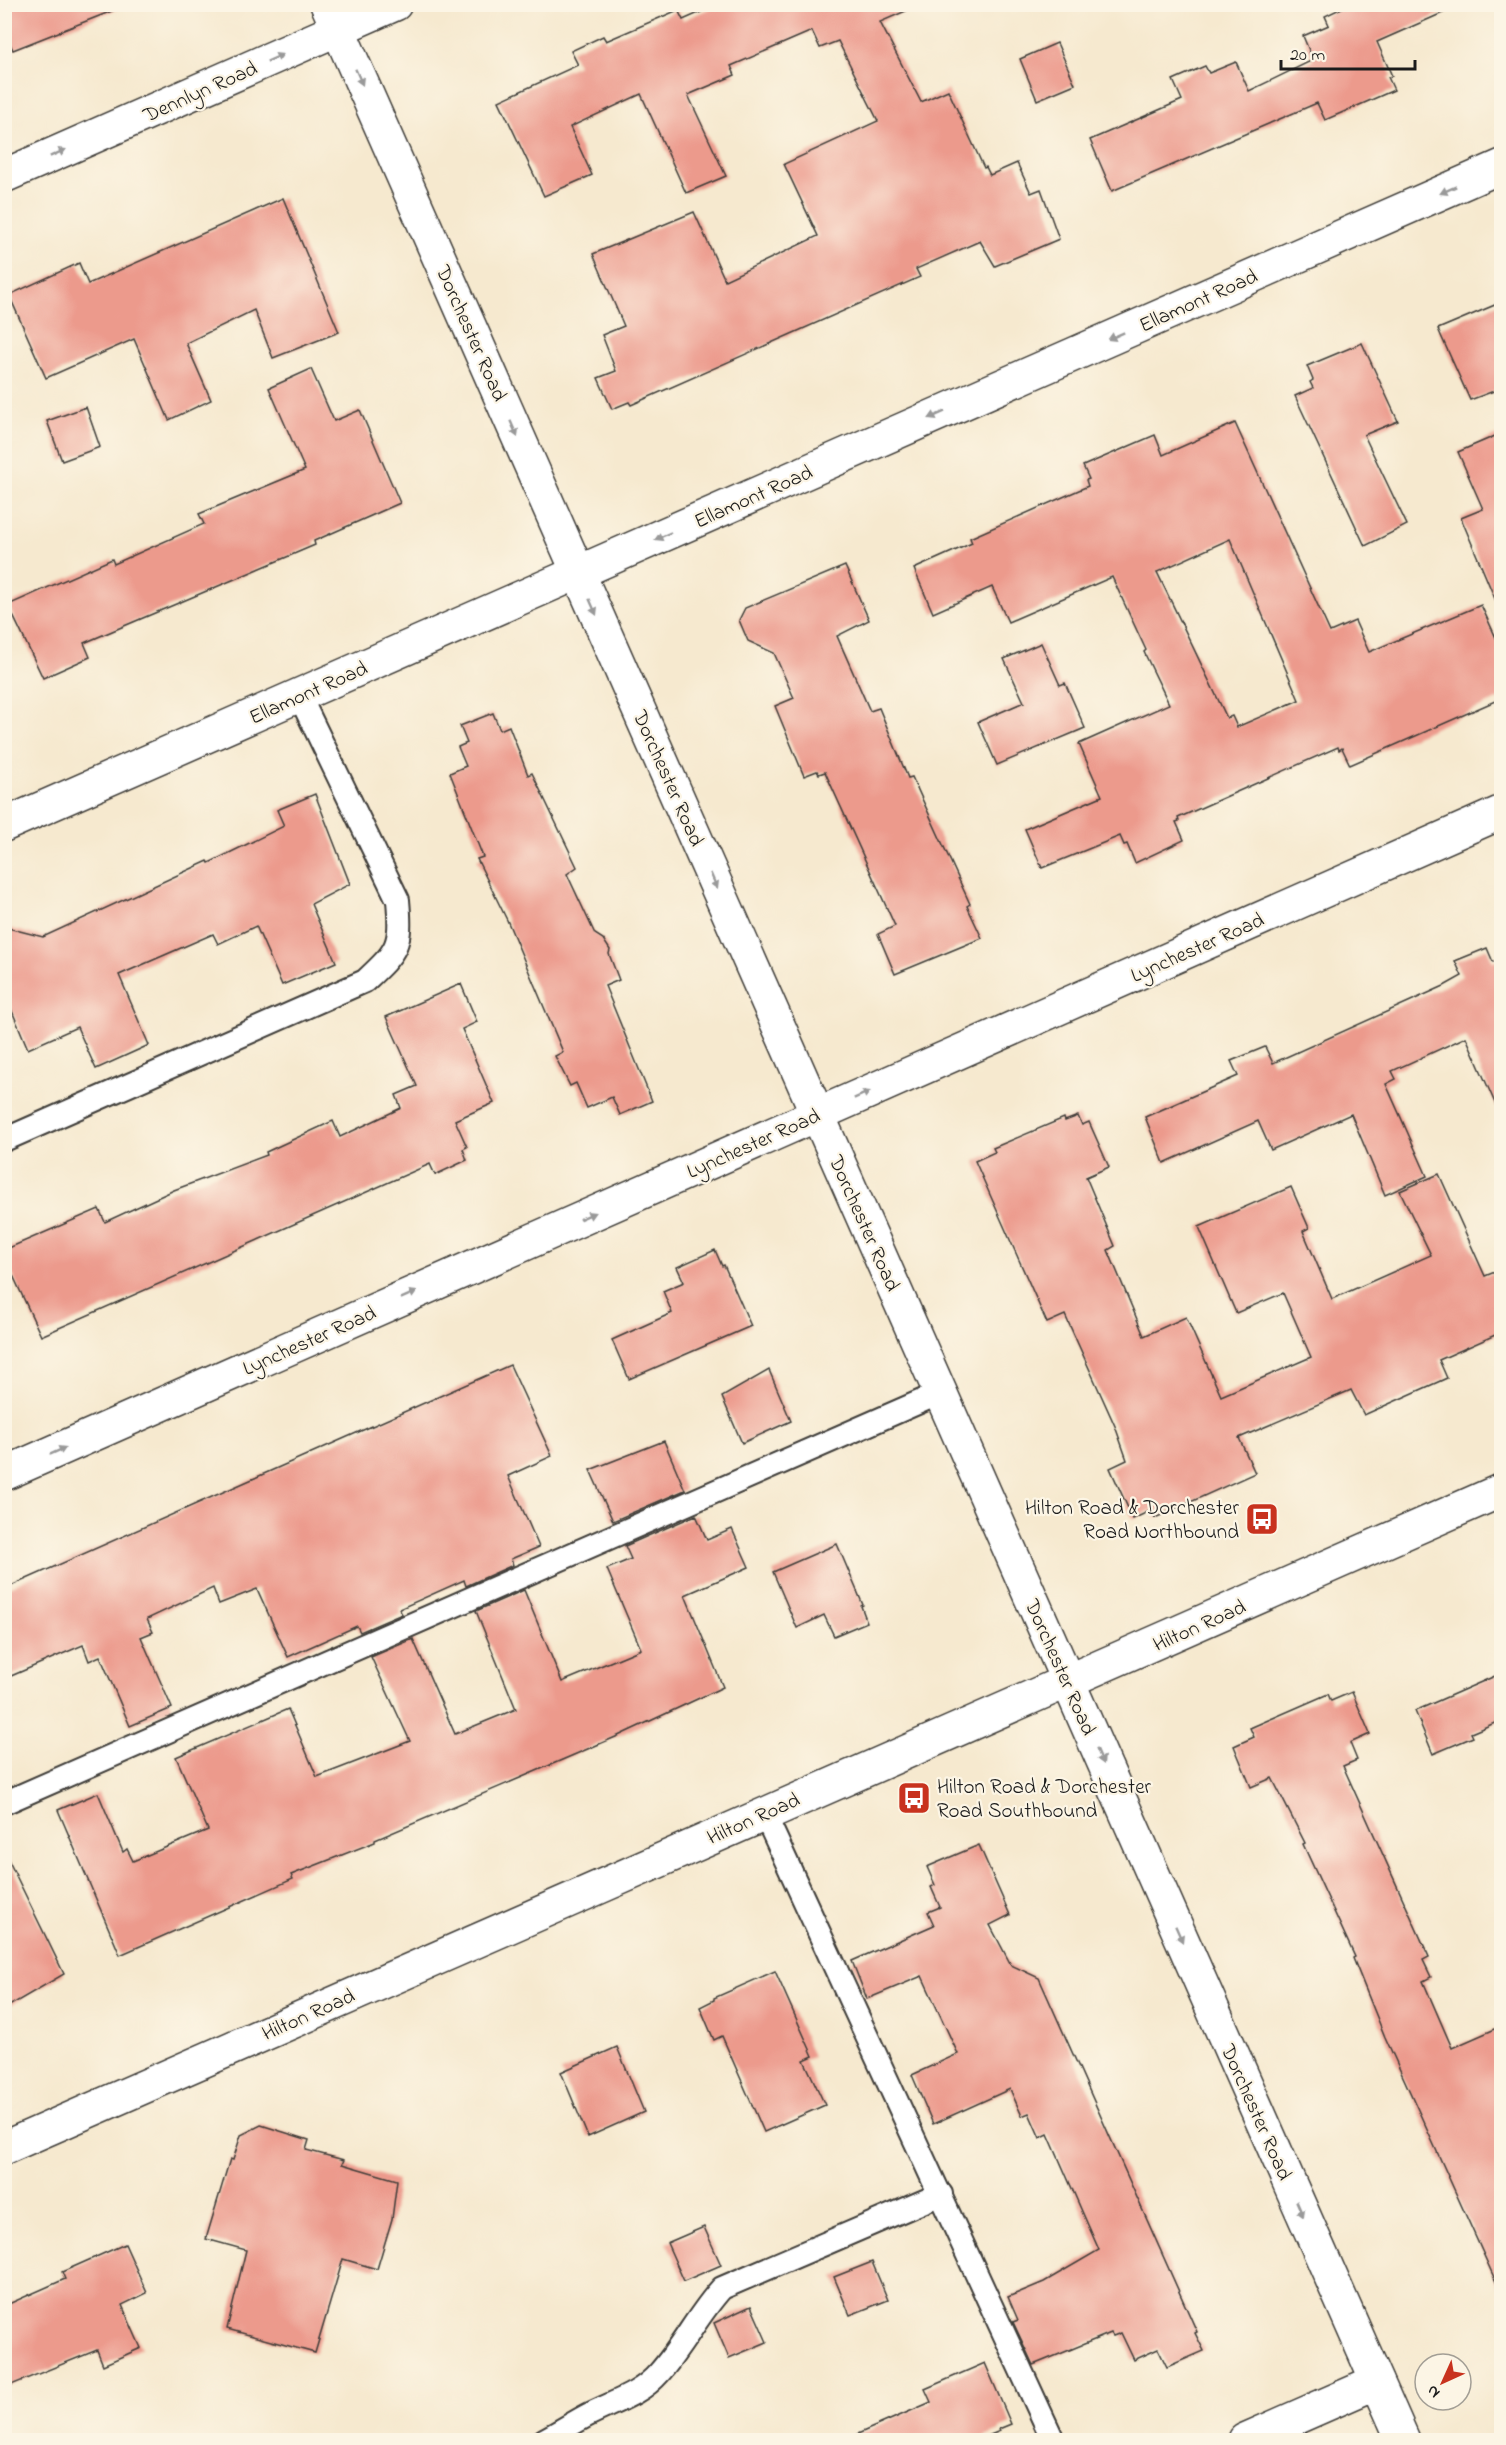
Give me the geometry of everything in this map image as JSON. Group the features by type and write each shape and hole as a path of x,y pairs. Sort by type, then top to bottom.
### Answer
{"street":[{"name":"Dennlyn Road","path":"4,176 333,17 395,4"},
{"name":"Dorchester Road","path":"333,17 1403,2440"},
{"name":"Ellamont Road","path":"4,825 1502,166"},
{"name":"Lynchester Road","path":"4,1474 1502,812"},
{"name":"Hilton Road","path":"4,2148 764,1813 1068,1683 1502,1490"},
{"path":"1245,2440 1377,2382"}],"lane":[{"path":"4,1140 365,981 389,958 400,934 398,900 299,696"},
{"path":"4,1803 940,1393"},
{"path":"764,1813 1053,2440"},
{"path":"544,2440 589,2415 625,2400 658,2375 704,2308 722,2288 941,2194"}],"building":[{"path":"4,4 121,4 122,7 13,50 4,31"},
{"path":"719,4 922,4 880,22 921,102 948,90 984,168 986,167 990,175 1017,163 1031,193 1041,189 1059,239 995,266 980,241 916,269 920,277 631,405 629,402 612,409 598,378 616,371 602,335 624,326 593,254 694,212 725,280 818,236 784,164 878,121 838,41 820,48 812,31 731,66 735,75 688,95 726,176 686,193 641,94 570,127 592,175 544,196 499,101 578,65 571,51 603,36 606,41 678,10 683,20"},
{"path":"1350,4 1463,4 1377,42 1392,76 1388,77 1394,90 1325,120 1317,103 1112,191 1090,140 1182,100 1173,80 1205,66 1209,73 1236,62 1249,91 1313,60 1303,36 1329,25 1325,16"},
{"path":"1057,43 1075,84 1037,100 1020,59"},
{"path":"283,198 339,332 273,358 254,310 186,343 211,400 169,420 134,339 46,378 9,295 79,263 88,284"},
{"path":"1502,302 1502,388 1470,400 1438,329"},
{"path":"1362,343 1398,421 1364,435 1407,525 1365,546 1295,396 1313,388 1310,382 1313,380 1307,366"},
{"path":"311,369 334,421 360,410 400,503 314,541 315,545 84,643 90,657 43,678 8,605 112,559 114,564 204,524 199,514 305,470 269,388"},
{"path":"86,407 100,447 62,461 47,421"},
{"path":"1235,423 1330,632 1355,621 1369,652 1481,605 1502,651 1502,698 1350,765 1342,748 1339,750 1338,747 1178,818 1179,821 1176,822 1184,840 1135,863 1127,844 1124,845 1120,836 1042,868 1025,829 1102,796 1079,744 1169,704 1144,652 1146,650 1112,577 1008,622 992,587 933,613 914,569 972,543 970,538 1088,486 1086,480 1089,479 1083,466 1155,435 1163,455","holes":["1230,539 1299,700 1237,727 1232,716 1227,718 1157,572"]},
{"path":"1502,433 1501,613 1461,518 1483,509 1458,452"},
{"path":"845,566 869,620 837,636 870,711 879,708 908,778 912,777 970,904 967,906 982,938 895,974 878,934 895,926 825,772 819,774 817,771 804,776 775,706 794,698 774,653 748,641 739,620 745,608"},
{"path":"1041,643 1060,685 1065,683 1085,728 997,765 978,722 1024,702 1004,659"},
{"path":"493,713 500,730 509,726 528,775 532,773 577,867 567,874 595,934 603,939 610,950 609,954 619,980 605,986 652,1101 620,1115 612,1097 587,1108 576,1083 570,1086 555,1056 563,1052 507,920 477,859 483,857 450,773 466,766 458,747 467,743 460,726"},
{"path":"315,794 350,884 311,904 336,962 282,985 256,926 218,944 213,934 119,975 149,1045 96,1069 77,1027 28,1049 4,992 4,927 43,937 208,861 209,863 284,826 277,810"},
{"path":"1487,948 1493,962 1502,958 1502,1119 1466,1037 1392,1071 1396,1079 1386,1084 1427,1176 1385,1195 1351,1114 1271,1150 1258,1121 1164,1163 1145,1117 1238,1076 1231,1061 1265,1047 1273,1063 1444,986 1462,976 1455,961"},
{"path":"461,984 477,1022 462,1029 494,1103 455,1120 467,1147 463,1149 467,1160 435,1175 430,1164 41,1336 4,1256 4,1250 99,1209 105,1222 174,1190 267,1155 266,1152 333,1121 340,1137 401,1108 396,1095 417,1086 386,1017"},
{"path":"1078,1116 1082,1125 1089,1122 1109,1167 1086,1177 1115,1246 1108,1250 1144,1336 1186,1317 1221,1396 1311,1357 1283,1293 1236,1313 1199,1227 1291,1187 1309,1228 1303,1231 1332,1299 1431,1255 1400,1191 1439,1174 1485,1276 1502,1269 1502,1332 1439,1360 1447,1378 1364,1415 1351,1390 1239,1438 1255,1473 1155,1518 1152,1510 1133,1519 1110,1468 1127,1460 1115,1426 1065,1315 1047,1323 975,1161 995,1152 993,1148 1064,1118 1065,1121"},
{"path":"715,1250 751,1326 629,1379 612,1340 672,1313 663,1291 684,1282 677,1267"},
{"path":"510,1365 552,1456 508,1476 539,1547 511,1559 513,1565 466,1586 464,1580 399,1609 402,1614 360,1632 357,1626 288,1657 257,1589 219,1604 213,1588 147,1619 153,1632 141,1637 172,1708 130,1726 100,1656 89,1661 83,1645 4,1679 4,1589"},
{"path":"769,1370 791,1421 742,1443 722,1397"},
{"path":"664,1441 685,1490 613,1521 590,1470"},
{"path":"696,1515 707,1540 732,1529 749,1567 685,1595 723,1687 618,1736 375,1840 375,1842 291,1875 293,1879 120,1955 58,1810 98,1793 123,1852 127,1849 133,1861 208,1830 176,1757 288,1709 317,1777 410,1741 371,1657 413,1639 455,1734 516,1709 476,1611 524,1590 562,1682 641,1649 607,1569 631,1559 625,1546"},
{"path":"837,1544 863,1605 861,1606 867,1622 834,1636 824,1615 797,1628 773,1572"},
{"path":"1502,1673 1502,1720 1471,1733 1473,1737 1433,1754 1415,1711"},
{"path":"1352,1692 1370,1734 1350,1743 1357,1760 1343,1766 1429,1957 1423,1960 1431,1977 1423,1981 1452,2048 1502,2026 1502,2295 1385,2037 1353,1958 1355,1957 1303,1844 1305,1843 1272,1778 1251,1787 1234,1746 1254,1737 1250,1728 1328,1694 1331,1701"},
{"path":"979,1845 1010,1915 990,1925 1011,1965 1039,1978 1204,2351 1167,2367 1158,2349 1134,2360 1121,2333 1113,2336 1111,2333 1033,2365 1013,2322 1018,2320 1008,2297 1044,2282 1099,2250 1048,2134 1040,2138 1029,2113 1022,2116 1010,2089 933,2124 912,2075 958,2054 922,1976 867,1999 852,1961 934,1925 928,1912 940,1907 931,1887 935,1885 927,1867"},
{"path":"4,1851 64,1974 4,2009"},
{"path":"775,1971 813,2056 804,2060 825,2105 764,2132 722,2036 714,2040 700,2007 714,1998"},
{"path":"617,2047 644,2112 588,2137 561,2072"},
{"path":"261,2125 309,2140 306,2150 344,2160 342,2164 397,2180 392,2219 377,2269 343,2259 315,2353 227,2329 246,2250 206,2239 230,2159 233,2160 241,2135"},
{"path":"704,2227 721,2265 684,2281 667,2243"},
{"path":"125,2244 147,2293 122,2305 141,2348 103,2365 97,2350 4,2388 4,2306 65,2279 62,2272"},
{"path":"872,2262 888,2300 850,2315 834,2277"},
{"path":"751,2306 767,2342 729,2358 714,2323"},
{"path":"985,2363 1011,2424 999,2429 1000,2431 978,2440 844,2440 931,2402 925,2389"}],"place":[{"name":"Hilton Road & Dorchester Road Northbound","path":"1262,1519"},
{"name":"Hilton Road & Dorchester Road Southbound","path":"914,1798"}]}
